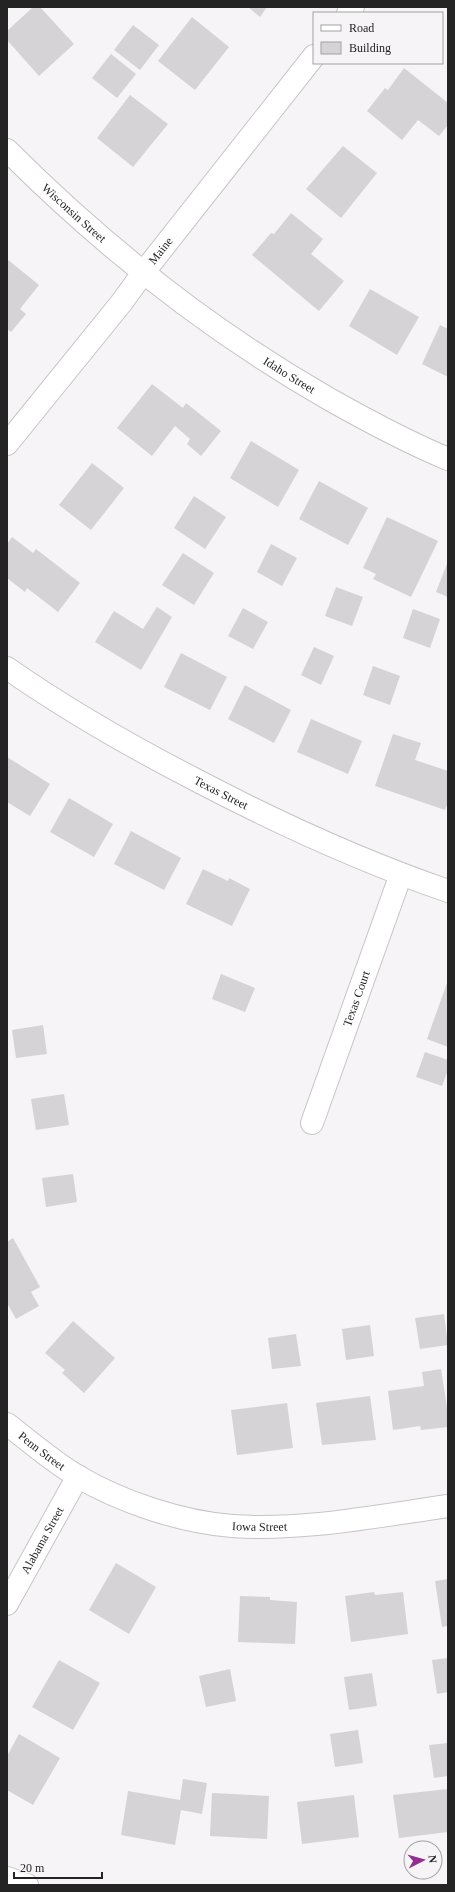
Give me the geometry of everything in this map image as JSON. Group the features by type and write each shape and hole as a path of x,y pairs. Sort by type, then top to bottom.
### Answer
{"street":[{"name":"Maine","path":"7,444 122,302 143,273 313,57"},
{"name":"Wisconsin Street","path":"7,150 92,231 143,273"},
{"name":"Idaho Street","path":"143,273 213,326 287,375 364,418 448,459"},
{"name":"Texas Street","path":"7,668 78,714 152,758 263,815 335,848 401,874 448,890"},
{"name":"Texas Court","path":"312,1123 401,874"},
{"name":"Penn Street","path":"7,1424 42,1452 78,1476"},
{"name":"Iowa Street","path":"78,1476 139,1505 182,1517 231,1526 292,1526 448,1506"},
{"name":"Alabama Street","path":"7,1604 78,1476"},
{"path":"7,1878 27,1885"}],"building":[{"path":"33,7 40,7 74,44 39,76 7,40 7,31"},
{"path":"248,7 267,7 260,17"},
{"path":"192,17 229,47 195,90 158,61"},
{"path":"133,25 159,45 140,70 114,50"},
{"path":"111,54 136,74 117,98 92,78"},
{"path":"404,68 448,103 448,125 439,136 418,120 402,140 367,111 385,88 388,90"},
{"path":"130,95 168,124 133,167 97,138"},
{"path":"343,146 377,173 341,218 306,189"},
{"path":"291,213 323,239 311,254 344,281 319,311 252,255 271,233 274,234"},
{"path":"7,259 39,285 20,309 26,314 11,332 7,329"},
{"path":"370,289 419,317 397,355 349,326"},
{"path":"440,325 448,329 448,377 422,364"},
{"path":"152,384 183,408 186,403 221,431 201,456 187,444 190,439 175,426 152,456 117,428"},
{"path":"251,441 299,470 278,507 230,478"},
{"path":"92,463 124,488 91,530 59,505"},
{"path":"319,481 368,508 348,545 299,519"},
{"path":"194,496 226,517 205,549 174,528"},
{"path":"387,517 438,541 411,597 373,579 376,574 363,568"},
{"path":"12,537 33,553 36,549 80,583 58,612 27,588 25,592 7,578 7,544"},
{"path":"271,544 297,558 282,586 257,572"},
{"path":"183,553 214,573 194,605 162,585"},
{"path":"448,561 448,597 436,592"},
{"path":"336,587 363,597 352,626 325,616"},
{"path":"157,607 172,617 141,670 95,642 114,611 143,629"},
{"path":"243,608 268,622 253,649 228,636"},
{"path":"413,609 440,619 430,648 403,638"},
{"path":"314,647 334,656 321,685 301,675"},
{"path":"181,653 227,677 210,710 164,687"},
{"path":"373,666 400,676 390,705 363,695"},
{"path":"245,685 291,710 274,743 228,719"},
{"path":"311,719 362,741 348,774 297,752"},
{"path":"393,734 421,743 415,760 448,771 448,802 445,810 375,786"},
{"path":"7,757 50,784 30,816 7,802"},
{"path":"69,798 113,824 94,857 50,832"},
{"path":"131,831 181,858 164,890 114,864"},
{"path":"203,869 228,881 229,878 250,889 232,926 186,904"},
{"path":"221,974 255,988 245,1012 212,999"},
{"path":"448,980 448,1047 427,1039"},
{"path":"43,1025 47,1054 16,1058 12,1030"},
{"path":"425,1052 448,1060 448,1070 442,1086 416,1077"},
{"path":"64,1094 69,1125 36,1130 31,1099"},
{"path":"73,1174 77,1202 46,1207 42,1178"},
{"path":"13,1238 40,1287 31,1292 39,1306 16,1319 7,1303 7,1242"},
{"path":"444,1314 448,1345 420,1349 415,1318"},
{"path":"73,1321 115,1358 84,1393 62,1373 65,1370 45,1353"},
{"path":"370,1325 374,1356 346,1360 342,1329"},
{"path":"296,1334 301,1366 272,1369 268,1338"},
{"path":"441,1369 448,1414 448,1427 421,1430 420,1426 393,1430 388,1391 424,1386 422,1372"},
{"path":"370,1396 376,1440 322,1445 316,1403"},
{"path":"287,1403 293,1448 237,1455 231,1410"},
{"path":"116,1563 156,1587 129,1634 89,1610"},
{"path":"448,1579 448,1626 442,1627 435,1581"},
{"path":"374,1592 375,1595 403,1592 408,1634 351,1642 345,1596"},
{"path":"240,1596 270,1597 270,1600 297,1602 295,1644 238,1642"},
{"path":"448,1658 448,1692 437,1694 432,1660"},
{"path":"59,1660 100,1683 73,1730 32,1707"},
{"path":"230,1669 236,1701 206,1707 199,1676"},
{"path":"372,1673 377,1706 349,1710 344,1677"},
{"path":"358,1730 363,1763 335,1767 330,1734"},
{"path":"19,1734 60,1758 33,1805 7,1790 7,1756"},
{"path":"448,1743 448,1776 434,1778 429,1745"},
{"path":"183,1779 207,1783 202,1814 181,1810 175,1845 121,1835 128,1791 180,1800"},
{"path":"448,1789 448,1832 399,1838 393,1795"},
{"path":"212,1793 269,1796 267,1839 210,1836"},
{"path":"354,1795 359,1837 302,1844 297,1802"}]}
